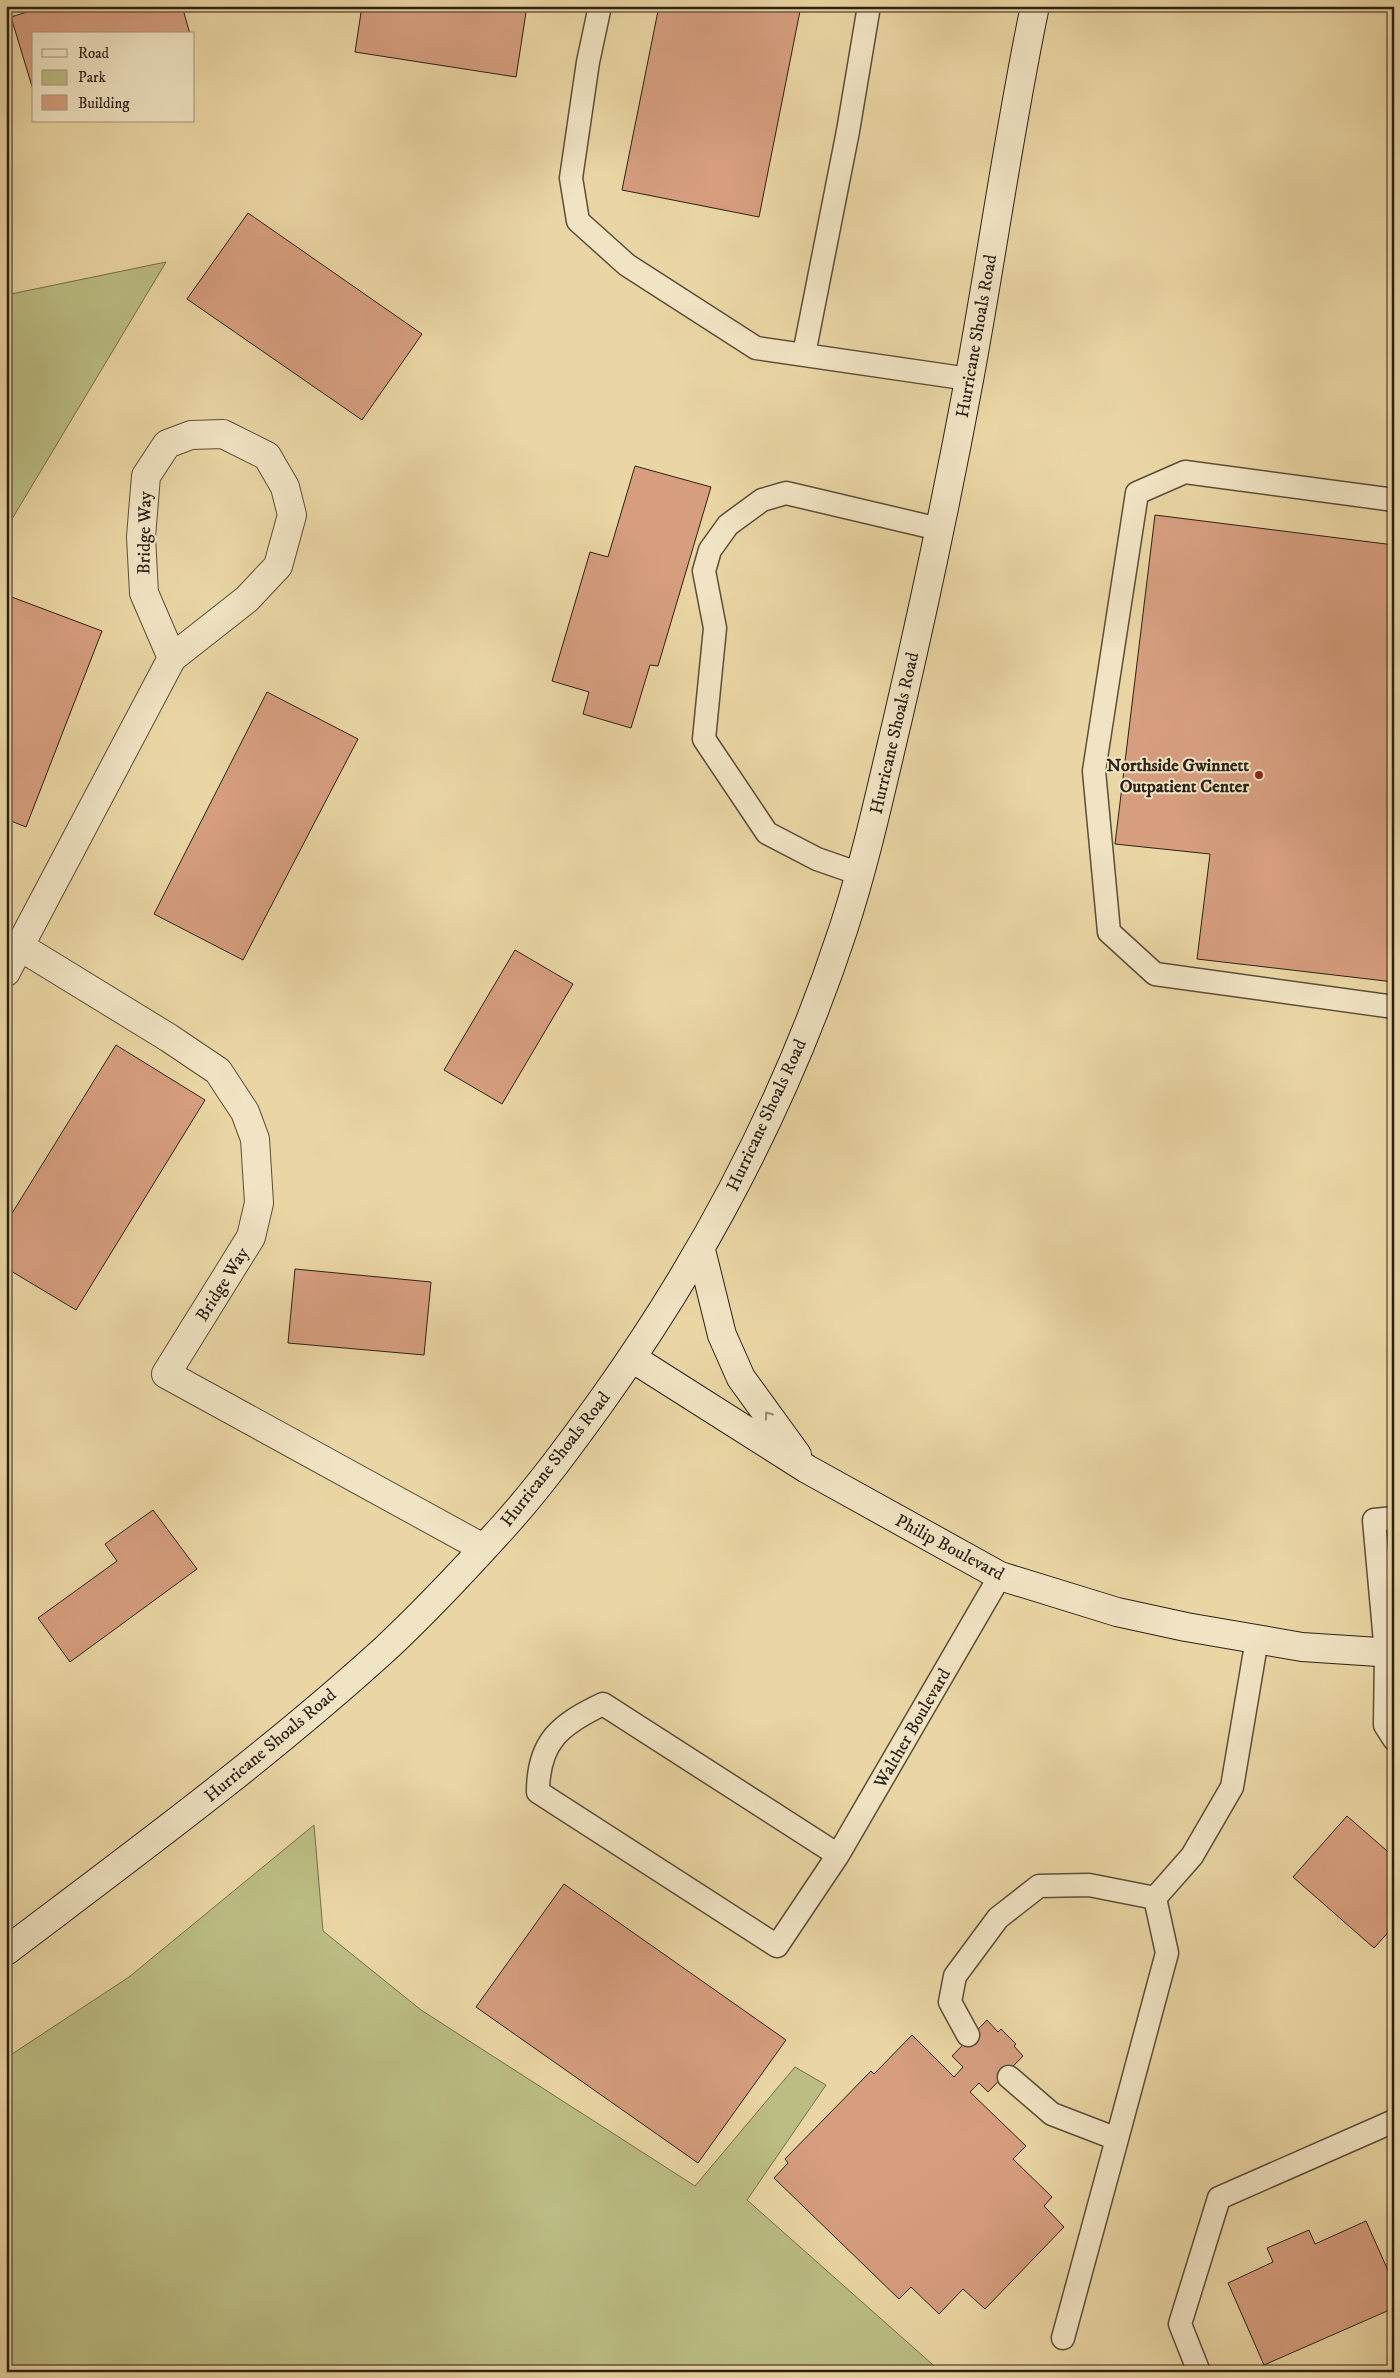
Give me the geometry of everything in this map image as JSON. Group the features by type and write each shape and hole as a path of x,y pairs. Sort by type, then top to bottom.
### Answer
{"street":[{"name":"Hurricane Shoals Road","path":"6,1951 231,1780 385,1649 483,1548 548,1473 632,1358 700,1250 767,1120 810,1019 843,930 869,843 923,609 969,379 1035,6"},
{"name":"Bridge Way","path":"6,972 172,658 247,599 278,566 292,515 286,487 267,456 223,434 191,435 167,444 146,476 141,537 144,593 172,658"},
{"name":"Bridge Way","path":"19,946 169,1038 218,1071 245,1112 255,1139 259,1203 251,1237 166,1374 483,1548"},
{"path":"700,1250 722,1335 740,1378 807,1469"},
{"name":"Philip Boulevard","path":"632,1358 807,1469 1000,1576 1117,1612 1302,1647 1390,1653"}],"lane":[{"path":"600,6 588,62 571,178 578,220 626,266 756,348 969,379"},
{"path":"804,354 848,131 870,6"},
{"path":"1394,500 1185,472 1137,493 1094,771 1109,932 1155,974 1394,1007"},
{"path":"860,874 817,859 767,834 704,739 715,628 704,571 710,550 728,525 762,500 786,493 939,529"},
{"path":"1394,1518 1374,1520 1390,1653 1385,1725 1394,1739"},
{"name":"Walther Boulevard","path":"838,1855 603,1704 574,1718 551,1740 538,1773 538,1792 778,1946 824,1879 838,1855 1000,1576"},
{"path":"1155,1898 1192,1856 1232,1787 1257,1639"},
{"path":"968,2036 950,2002 956,1976 998,1918 1039,1886 1089,1886 1155,1898"},
{"path":"1063,2338 1167,1953 1155,1898"},
{"path":"1008,2077 1052,2114 1117,2139"},
{"path":"1199,2372 1180,2324 1219,2198 1394,2121"}],"green space":[{"path":"166,262 6,529 6,295"},
{"path":"314,1825 323,1931 421,2010 695,2186 795,2067 826,2085 747,2200 941,2372 6,2372 6,2058 129,1977"}],"building":[{"path":"46,6 182,6 189,32 32,32 32,86 11,17"},
{"path":"362,6 527,6 516,77 355,52"},
{"path":"659,6 801,6 759,217 622,190"},
{"path":"248,213 422,334 362,420 187,299"},
{"path":"635,466 711,487 658,666 650,665 631,728 583,714 589,692 552,681 590,552 608,557"},
{"name":"Northside Gwinnett Outpatient Center","path":"1155,515 1394,545 1394,982 1197,959 1210,854 1115,844"},
{"path":"9,596 102,631 26,827 6,819 6,604"},
{"path":"267,692 358,739 243,960 154,914"},
{"path":"515,950 573,984 502,1104 444,1070"},
{"path":"116,1045 205,1100 76,1310 6,1268 6,1223"},
{"path":"295,1269 431,1282 424,1355 288,1343"},
{"path":"153,1510 197,1569 70,1662 38,1618 117,1561 105,1544"},
{"path":"1347,1816 1394,1857 1394,1926 1374,1948 1293,1877"},
{"path":"564,1884 786,2040 698,2163 476,2007"},
{"path":"987,2020 998,2032 1001,2029 1016,2044 1014,2046 1023,2056 988,2092 979,2083 970,2092 1026,2146 1013,2159 1052,2197 1044,2206 1064,2227 985,2309 963,2289 939,2314 911,2287 899,2299 774,2178 788,2163 785,2159 871,2071 874,2074 912,2035 954,2077 963,2067 952,2056"},
{"path":"1366,2221 1394,2284 1394,2308 1264,2365 1228,2283 1273,2262 1267,2248 1309,2230 1315,2244"}],"place":[{"name":"Northside Gwinnett Outpatient Center","path":"1259,775"}]}
